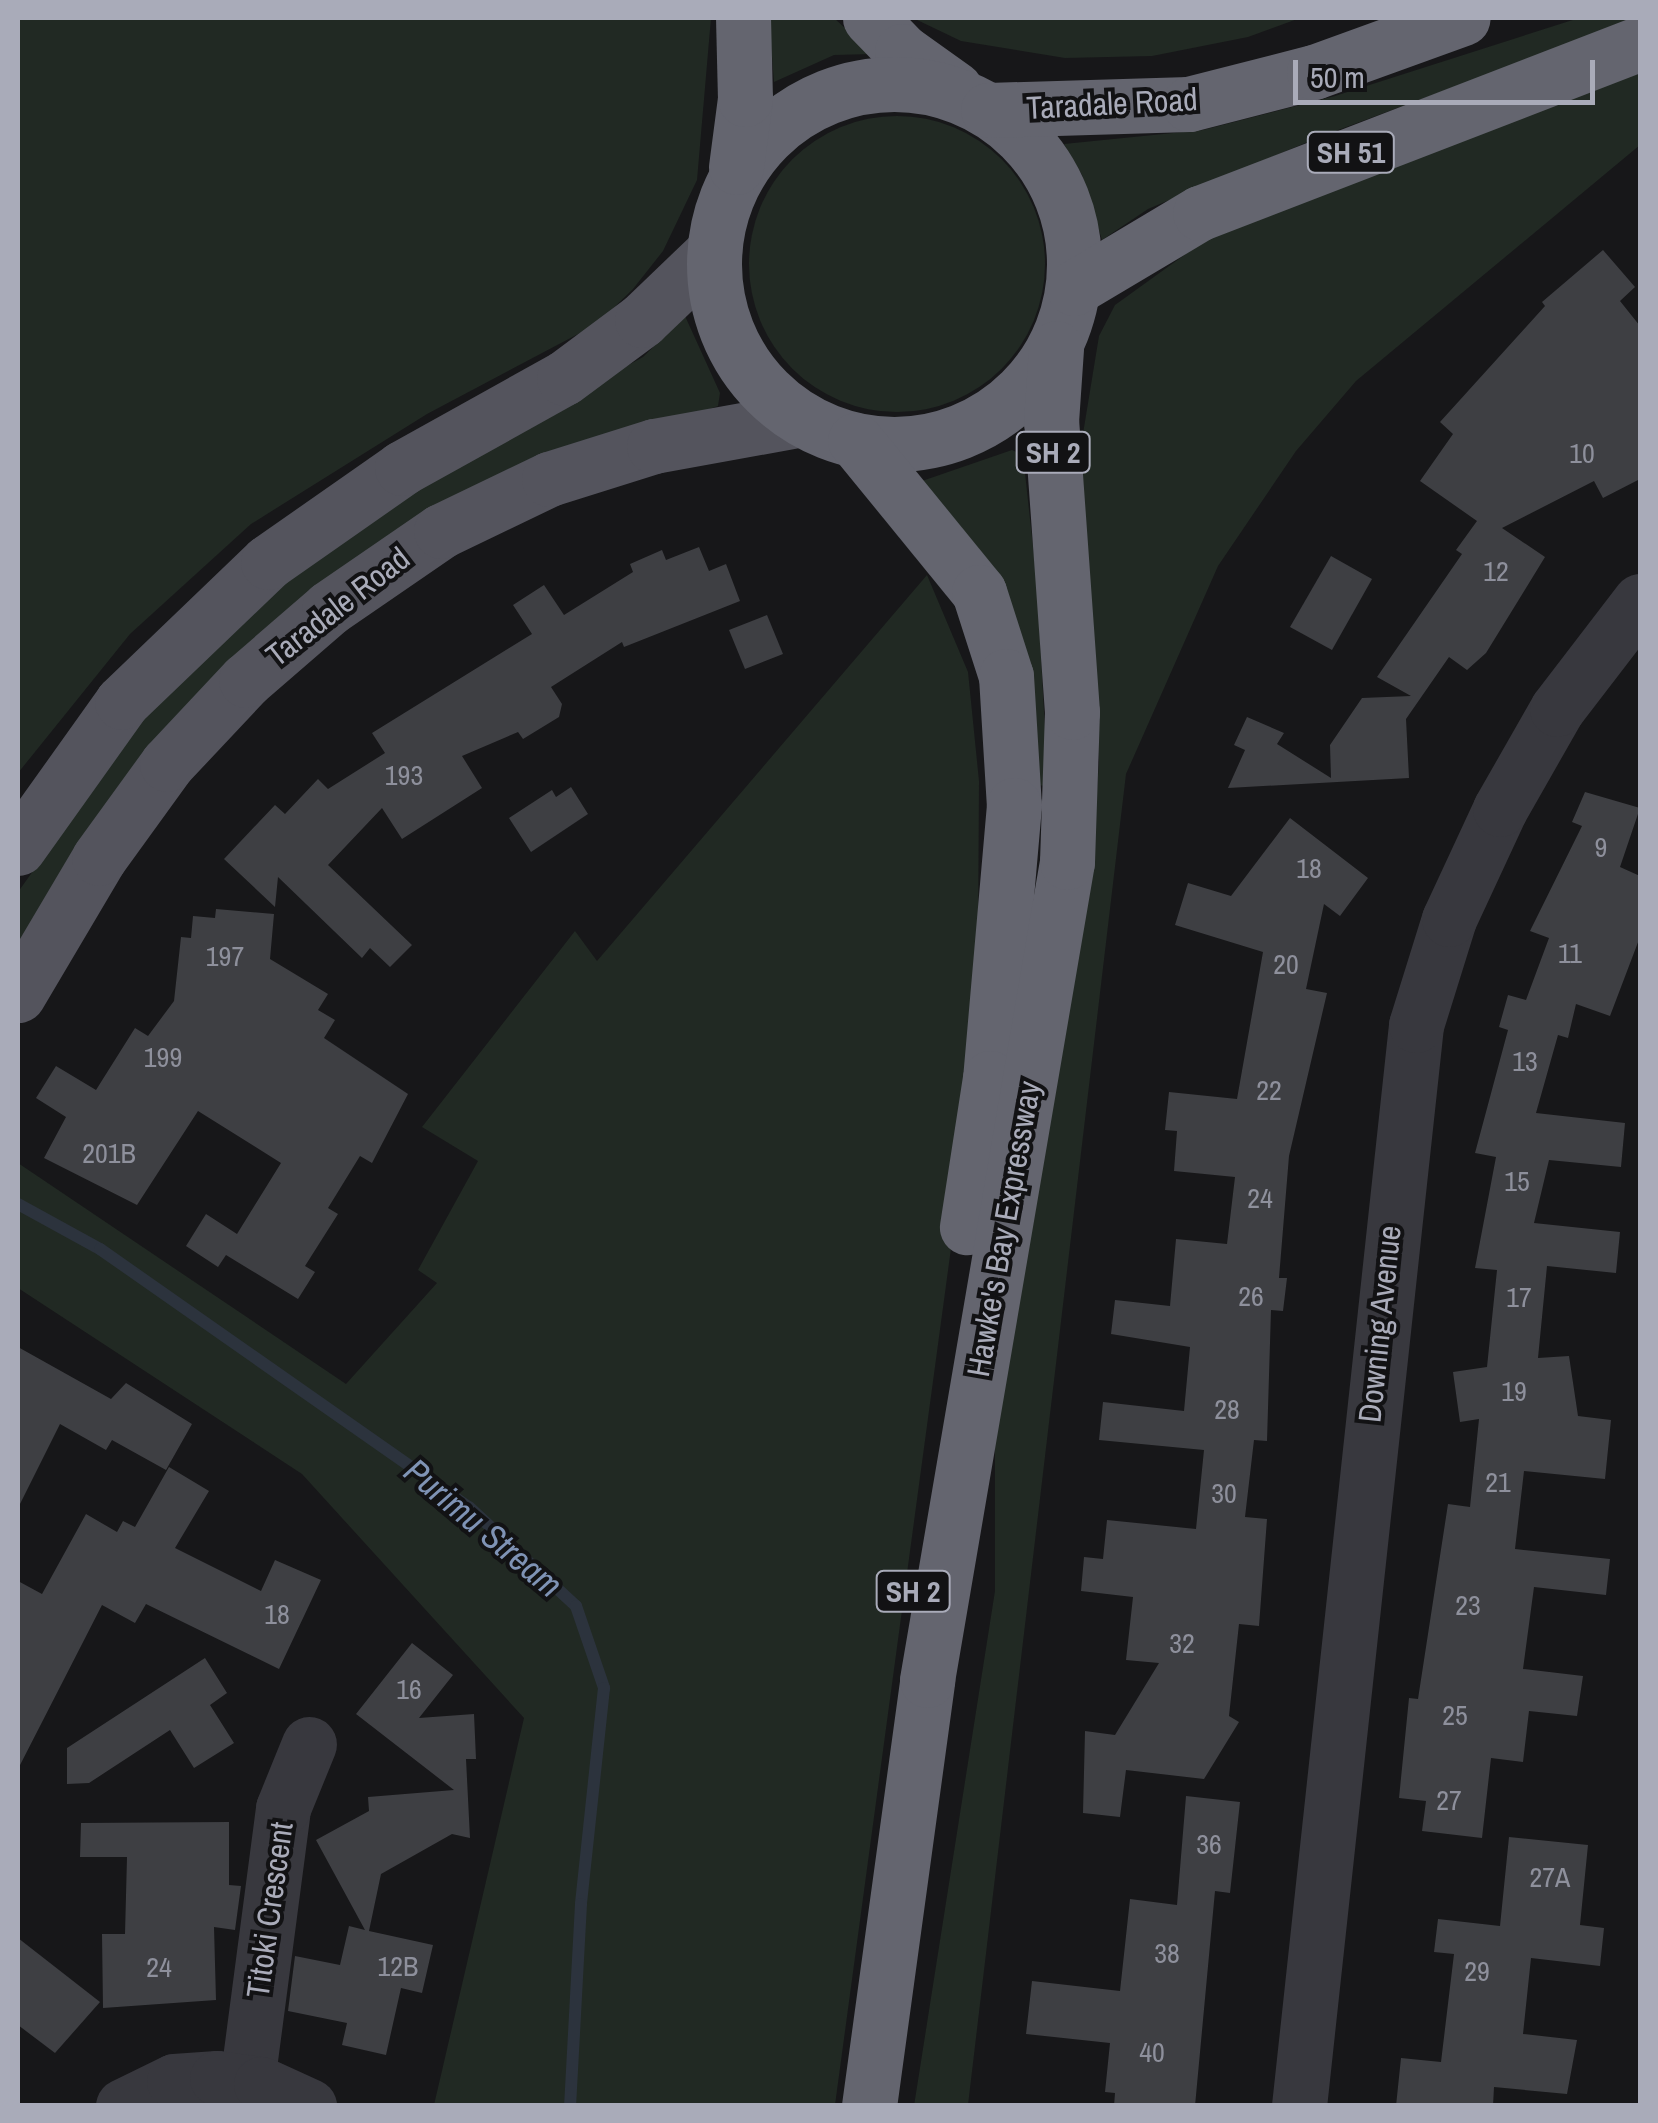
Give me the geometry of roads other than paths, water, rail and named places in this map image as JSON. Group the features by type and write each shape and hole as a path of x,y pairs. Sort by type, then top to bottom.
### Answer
{"highway":[{"name":"SH 2","path":"743,18 745,99 736,167 714,251 726,330 770,395 802,419 855,440"},
{"name":"SH 2","path":"870,18 902,52 976,102 1038,157 1064,200 1072,223 1074,288 1056,348"},
{"name":"Taradale Road","path":"736,167 804,108 845,90 889,83 976,102 1189,104 1314,72 1463,18"},
{"name":"SH 51","path":"1074,288 1200,213 1640,43"},
{"path":"855,440 900,444 945,437 987,420 1023,392 1056,348"},
{"name":"Hawke's Bay Expressway","path":"870,2106 930,1661 1067,862 1072,712 1051,422 1056,348"},
{"name":"Hawke's Bay Expressway","path":"840,2106 990,1078 1014,804 1006,676 978,592 855,440"}],"main road":[{"path":"18,848 122,702 268,562 402,468 564,378 642,320 714,251"},
{"name":"Taradale Road","path":"18,995 64,912 167,764 246,680 329,608 441,531 549,480 654,446 802,419"}],"street":[{"name":"Downing Avenue","path":"1298,2106 1416,1024 1450,919 1500,810 1558,709 1640,601"},
{"name":"Titoki Crescent","path":"247,2082 284,1808 310,1744"},
{"path":"123,2106 174,2082 247,2082 309,2106"}],"waterway":[{"name":"Purimu Stream","path":"18,1204 100,1249 469,1507 576,1606 604,1688 581,1904 570,2106"}]}
